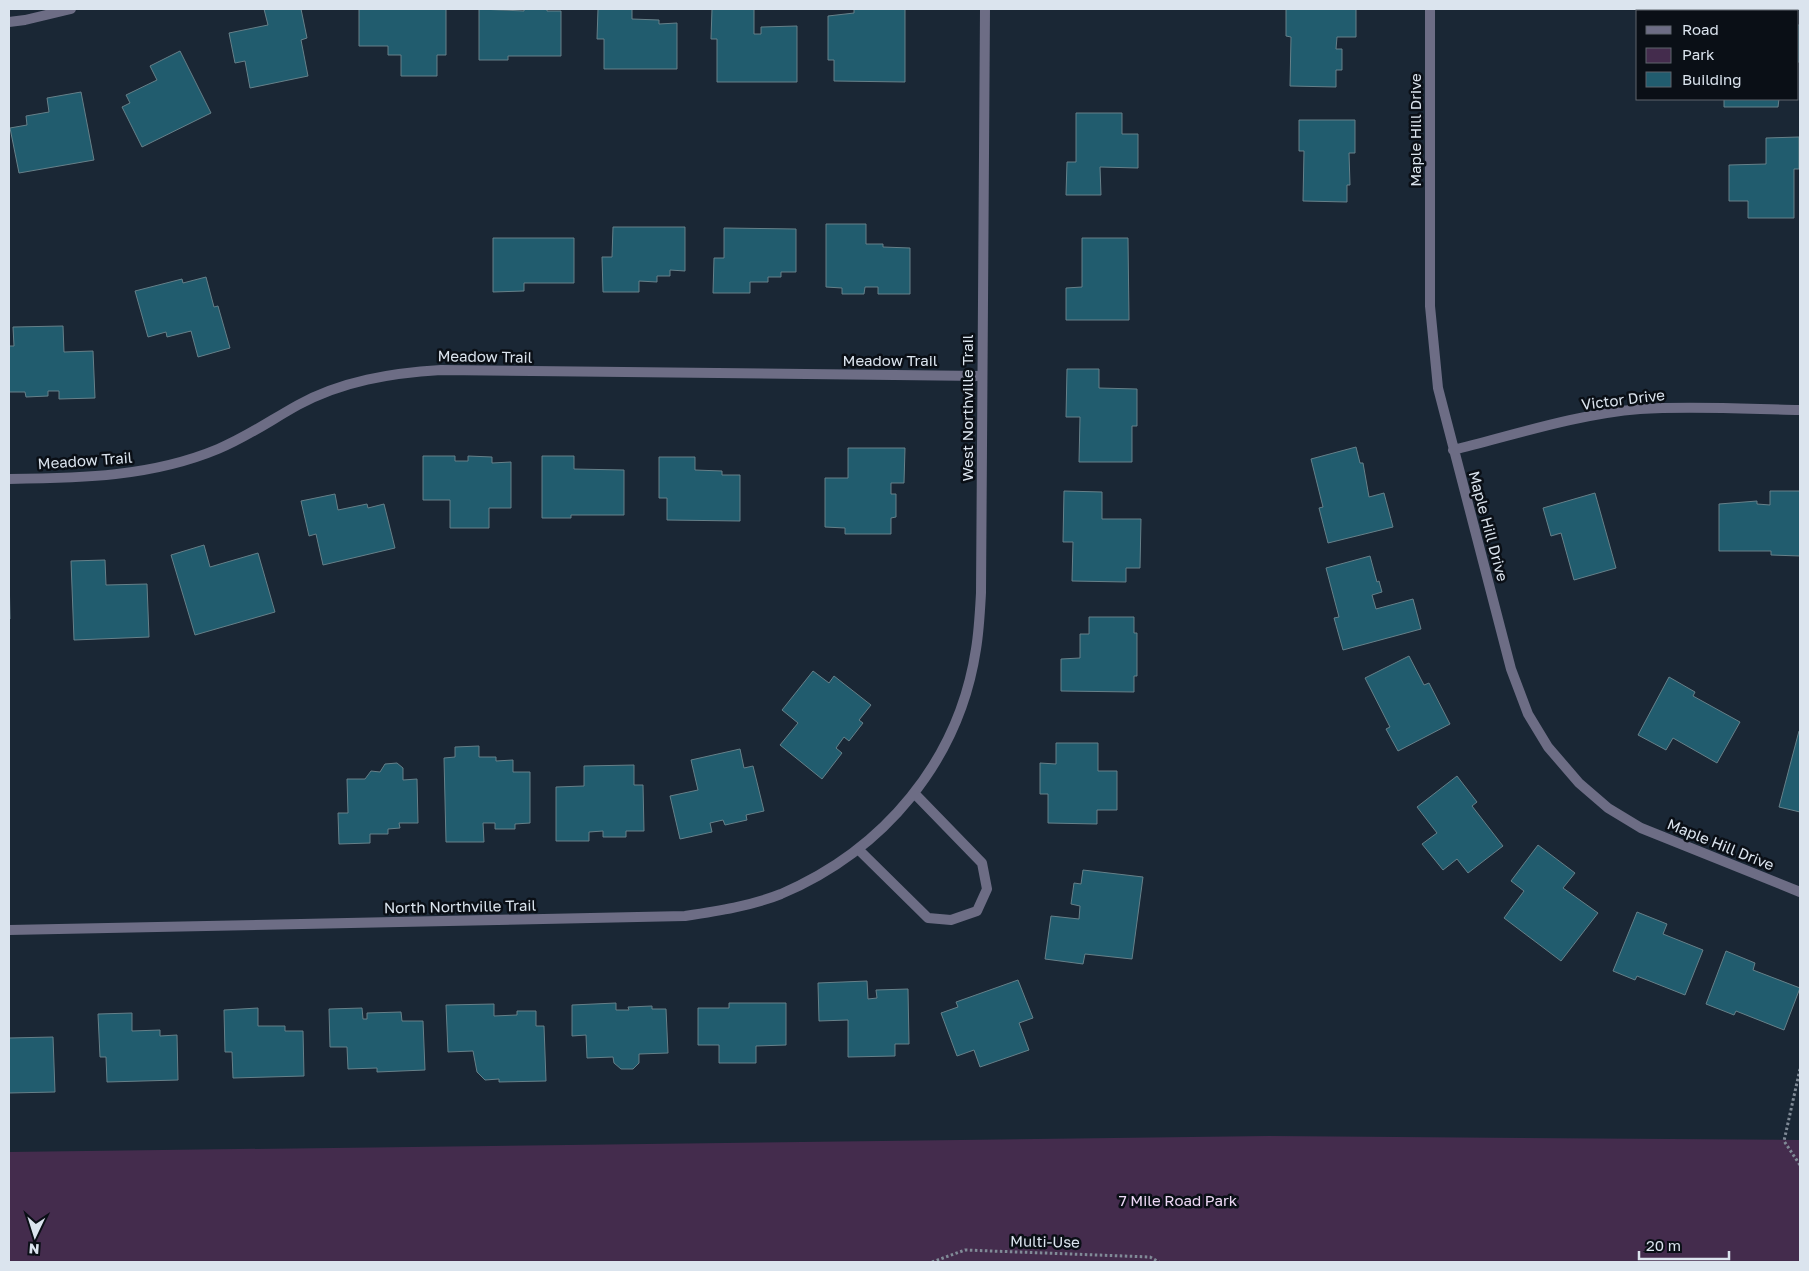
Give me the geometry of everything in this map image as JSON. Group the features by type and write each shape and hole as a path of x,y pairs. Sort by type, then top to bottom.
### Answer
{"street":[{"path":"9,22 71,9"},
{"name":"West Northville Trail","path":"888,825 915,794 934,767 954,726 969,683 976,650 981,593 985,9"},
{"name":"Maple Hill Drive","path":"1430,9 1430,306 1438,388 1511,669 1528,714 1548,747 1578,783 1608,808 1641,828 1800,892"},
{"name":"Meadow Trail","path":"9,479 85,478 130,474 175,464 241,438 300,404 338,387 378,376 410,372 441,370 982,376"},
{"name":"Victor Drive","path":"1453,450 1573,420 1638,410 1691,408 1800,410"},
{"path":"859,850 928,918 951,920 977,911 988,888 982,863 915,794"},
{"name":"North Northville Trail","path":"9,930 686,916 739,907 780,894 819,876 859,850 888,825"}],"path":[{"path":"1800,1069 1784,1141 1800,1165"},
{"name":"Multi-Use","path":"932,1262 965,1250 1150,1257 1159,1262"}],"green space":[{"name":"7 Mile Road Park","path":"1268,1136 1800,1140 1800,1262 9,1262 9,1152"}],"building":[{"path":"264,9 301,9 307,38 301,40 308,76 250,88 245,61 235,63 229,33 268,25"},
{"path":"359,9 446,9 446,55 437,55 437,76 401,76 401,55 388,55 388,46 359,46"},
{"path":"479,9 524,11 524,9 547,9 547,11 561,11 561,56 508,56 508,60 479,60"},
{"path":"598,9 632,9 632,19 659,20 659,24 677,23 677,69 604,69 604,39 597,39"},
{"path":"712,9 754,9 754,34 761,34 761,27 797,26 797,82 717,82 717,39 711,39"},
{"path":"854,9 905,9 905,82 834,81 834,60 828,60 828,16 854,13"},
{"path":"1286,9 1356,9 1356,37 1337,37 1336,49 1342,49 1342,70 1336,70 1336,87 1290,86 1291,37 1286,36"},
{"path":"1799,25 1800,25 1799,62"},
{"path":"180,51 211,113 142,147 122,107 130,103 126,95 157,80 150,66"},
{"path":"81,92 94,160 19,173 10,128 27,125 26,116 49,112 47,98"},
{"path":"1724,100 1779,100 1778,107 1724,107"},
{"path":"1076,113 1122,113 1122,134 1138,134 1138,168 1100,167 1101,195 1066,195 1067,162 1076,162"},
{"path":"1299,120 1355,120 1355,153 1349,153 1350,185 1347,185 1347,202 1303,201 1304,151 1299,151"},
{"path":"1799,137 1799,169 1794,169 1794,218 1748,218 1748,201 1729,201 1729,165 1766,164 1766,138"},
{"path":"826,224 866,224 866,244 883,244 883,247 910,248 910,294 878,294 878,287 865,287 864,294 842,294 842,288 826,287"},
{"path":"613,227 685,227 685,271 670,270 670,276 657,276 657,282 639,281 639,292 603,292 602,257 612,257"},
{"path":"724,228 796,229 796,272 781,272 781,277 768,277 768,282 750,282 750,293 713,293 714,258 724,258"},
{"path":"493,238 574,238 574,283 524,283 524,291 493,292"},
{"path":"1082,238 1128,238 1129,320 1066,320 1066,288 1082,287"},
{"path":"206,277 214,307 218,306 230,348 198,357 191,331 167,337 166,332 148,337 135,291 182,279 183,283"},
{"path":"63,326 64,352 93,351 95,398 59,399 59,391 48,391 48,396 26,397 25,392 9,392 9,346 14,346 13,327"},
{"path":"1067,369 1099,369 1099,388 1137,389 1137,426 1132,426 1132,462 1079,462 1080,417 1066,417"},
{"path":"1356,447 1360,463 1363,463 1369,497 1384,493 1393,527 1328,543 1319,508 1323,507 1311,459"},
{"path":"848,448 905,448 904,483 891,483 891,494 896,494 896,517 891,518 891,534 845,534 845,528 825,527 825,478 848,478"},
{"path":"423,456 455,456 455,461 468,461 468,456 492,457 492,463 511,462 511,508 489,508 489,528 450,528 450,500 423,500"},
{"path":"542,456 574,456 574,469 624,470 624,515 571,515 571,518 542,518"},
{"path":"659,457 695,457 695,470 722,471 722,475 740,475 740,521 667,520 667,498 659,498"},
{"path":"1064,491 1102,492 1102,519 1141,519 1140,568 1126,568 1126,582 1072,581 1073,542 1063,542"},
{"path":"1770,491 1800,491 1800,556 1771,555 1771,551 1719,551 1719,504 1757,501 1757,504 1770,505"},
{"path":"1595,493 1616,568 1574,580 1561,533 1551,536 1543,508"},
{"path":"335,494 338,510 367,504 368,508 384,504 395,548 323,565 316,534 309,536 301,501"},
{"path":"204,545 210,567 258,553 275,612 195,635 171,555"},
{"path":"1370,556 1377,582 1379,581 1382,592 1372,595 1376,609 1413,599 1421,629 1343,650 1334,618 1339,617 1326,568"},
{"path":"105,560 106,585 147,584 149,637 74,640 71,561"},
{"path":"9,572 10,619 9,619"},
{"path":"1089,617 1134,617 1134,633 1137,633 1137,676 1134,676 1134,692 1061,691 1061,659 1080,658 1080,634 1089,634"},
{"path":"1409,656 1424,685 1429,683 1450,724 1398,751 1386,729 1390,727 1365,678"},
{"path":"813,671 829,683 834,676 871,705 859,720 863,723 849,741 844,737 836,748 842,753 822,779 780,745 798,723 782,710"},
{"path":"1669,677 1695,692 1693,696 1740,722 1717,763 1673,738 1666,750 1638,735"},
{"path":"1800,732 1800,812 1779,807"},
{"path":"1056,743 1098,743 1098,771 1117,771 1117,810 1097,810 1097,824 1048,823 1048,794 1040,794 1040,763 1056,764"},
{"path":"479,746 479,757 496,757 496,761 513,760 513,772 530,772 530,823 515,824 515,829 495,829 495,823 483,823 484,842 446,842 444,758 455,757 455,747"},
{"path":"740,749 744,768 753,766 764,811 746,815 747,820 725,825 723,820 710,823 712,832 680,839 670,796 698,790 691,760"},
{"path":"397,763 403,768 403,780 417,779 418,823 399,823 400,828 388,829 388,834 370,834 370,843 339,844 338,813 348,813 347,779 365,779 371,771 380,772 385,764"},
{"path":"634,765 634,785 643,785 644,831 626,831 626,837 603,837 603,831 589,832 589,841 556,841 556,787 584,786 584,766"},
{"path":"1457,776 1477,802 1472,806 1503,846 1468,873 1457,859 1443,870 1422,844 1437,833 1417,807"},
{"path":"1538,845 1575,873 1563,888 1598,913 1561,961 1504,918 1524,891 1511,881"},
{"path":"1083,870 1143,877 1132,959 1085,954 1083,964 1045,959 1051,916 1079,919 1080,906 1071,904 1074,883 1081,884"},
{"path":"1637,912 1667,924 1663,934 1703,950 1685,995 1637,976 1635,980 1613,971"},
{"path":"1726,951 1755,963 1753,970 1800,988 1784,1030 1736,1011 1734,1015 1706,1004"},
{"path":"1018,980 1033,1018 1019,1023 1029,1050 980,1067 974,1050 957,1056 941,1013 958,1007 956,1002"},
{"path":"867,981 868,999 877,998 876,990 908,989 909,1044 895,1044 895,1056 848,1057 848,1020 819,1021 818,983"},
{"path":"616,1003 616,1010 629,1010 628,1007 652,1006 652,1009 666,1009 668,1053 639,1054 639,1063 633,1069 621,1069 614,1063 613,1057 587,1058 586,1035 572,1036 572,1005"},
{"path":"729,1003 786,1003 786,1045 756,1046 756,1063 719,1063 719,1045 698,1045 698,1008 729,1008"},
{"path":"494,1004 494,1016 517,1015 517,1011 536,1011 536,1026 544,1026 546,1081 499,1082 499,1079 485,1080 477,1072 473,1051 448,1052 446,1005"},
{"path":"258,1008 258,1026 285,1026 285,1031 303,1031 304,1076 233,1078 232,1052 225,1052 224,1010"},
{"path":"362,1008 363,1019 367,1019 367,1013 401,1012 402,1021 423,1021 425,1070 377,1072 377,1068 348,1069 347,1047 330,1047 329,1009"},
{"path":"132,1013 132,1031 160,1030 160,1036 177,1035 178,1080 107,1082 106,1057 100,1057 98,1014"},
{"path":"53,1037 55,1092 9,1093 9,1038"}]}
